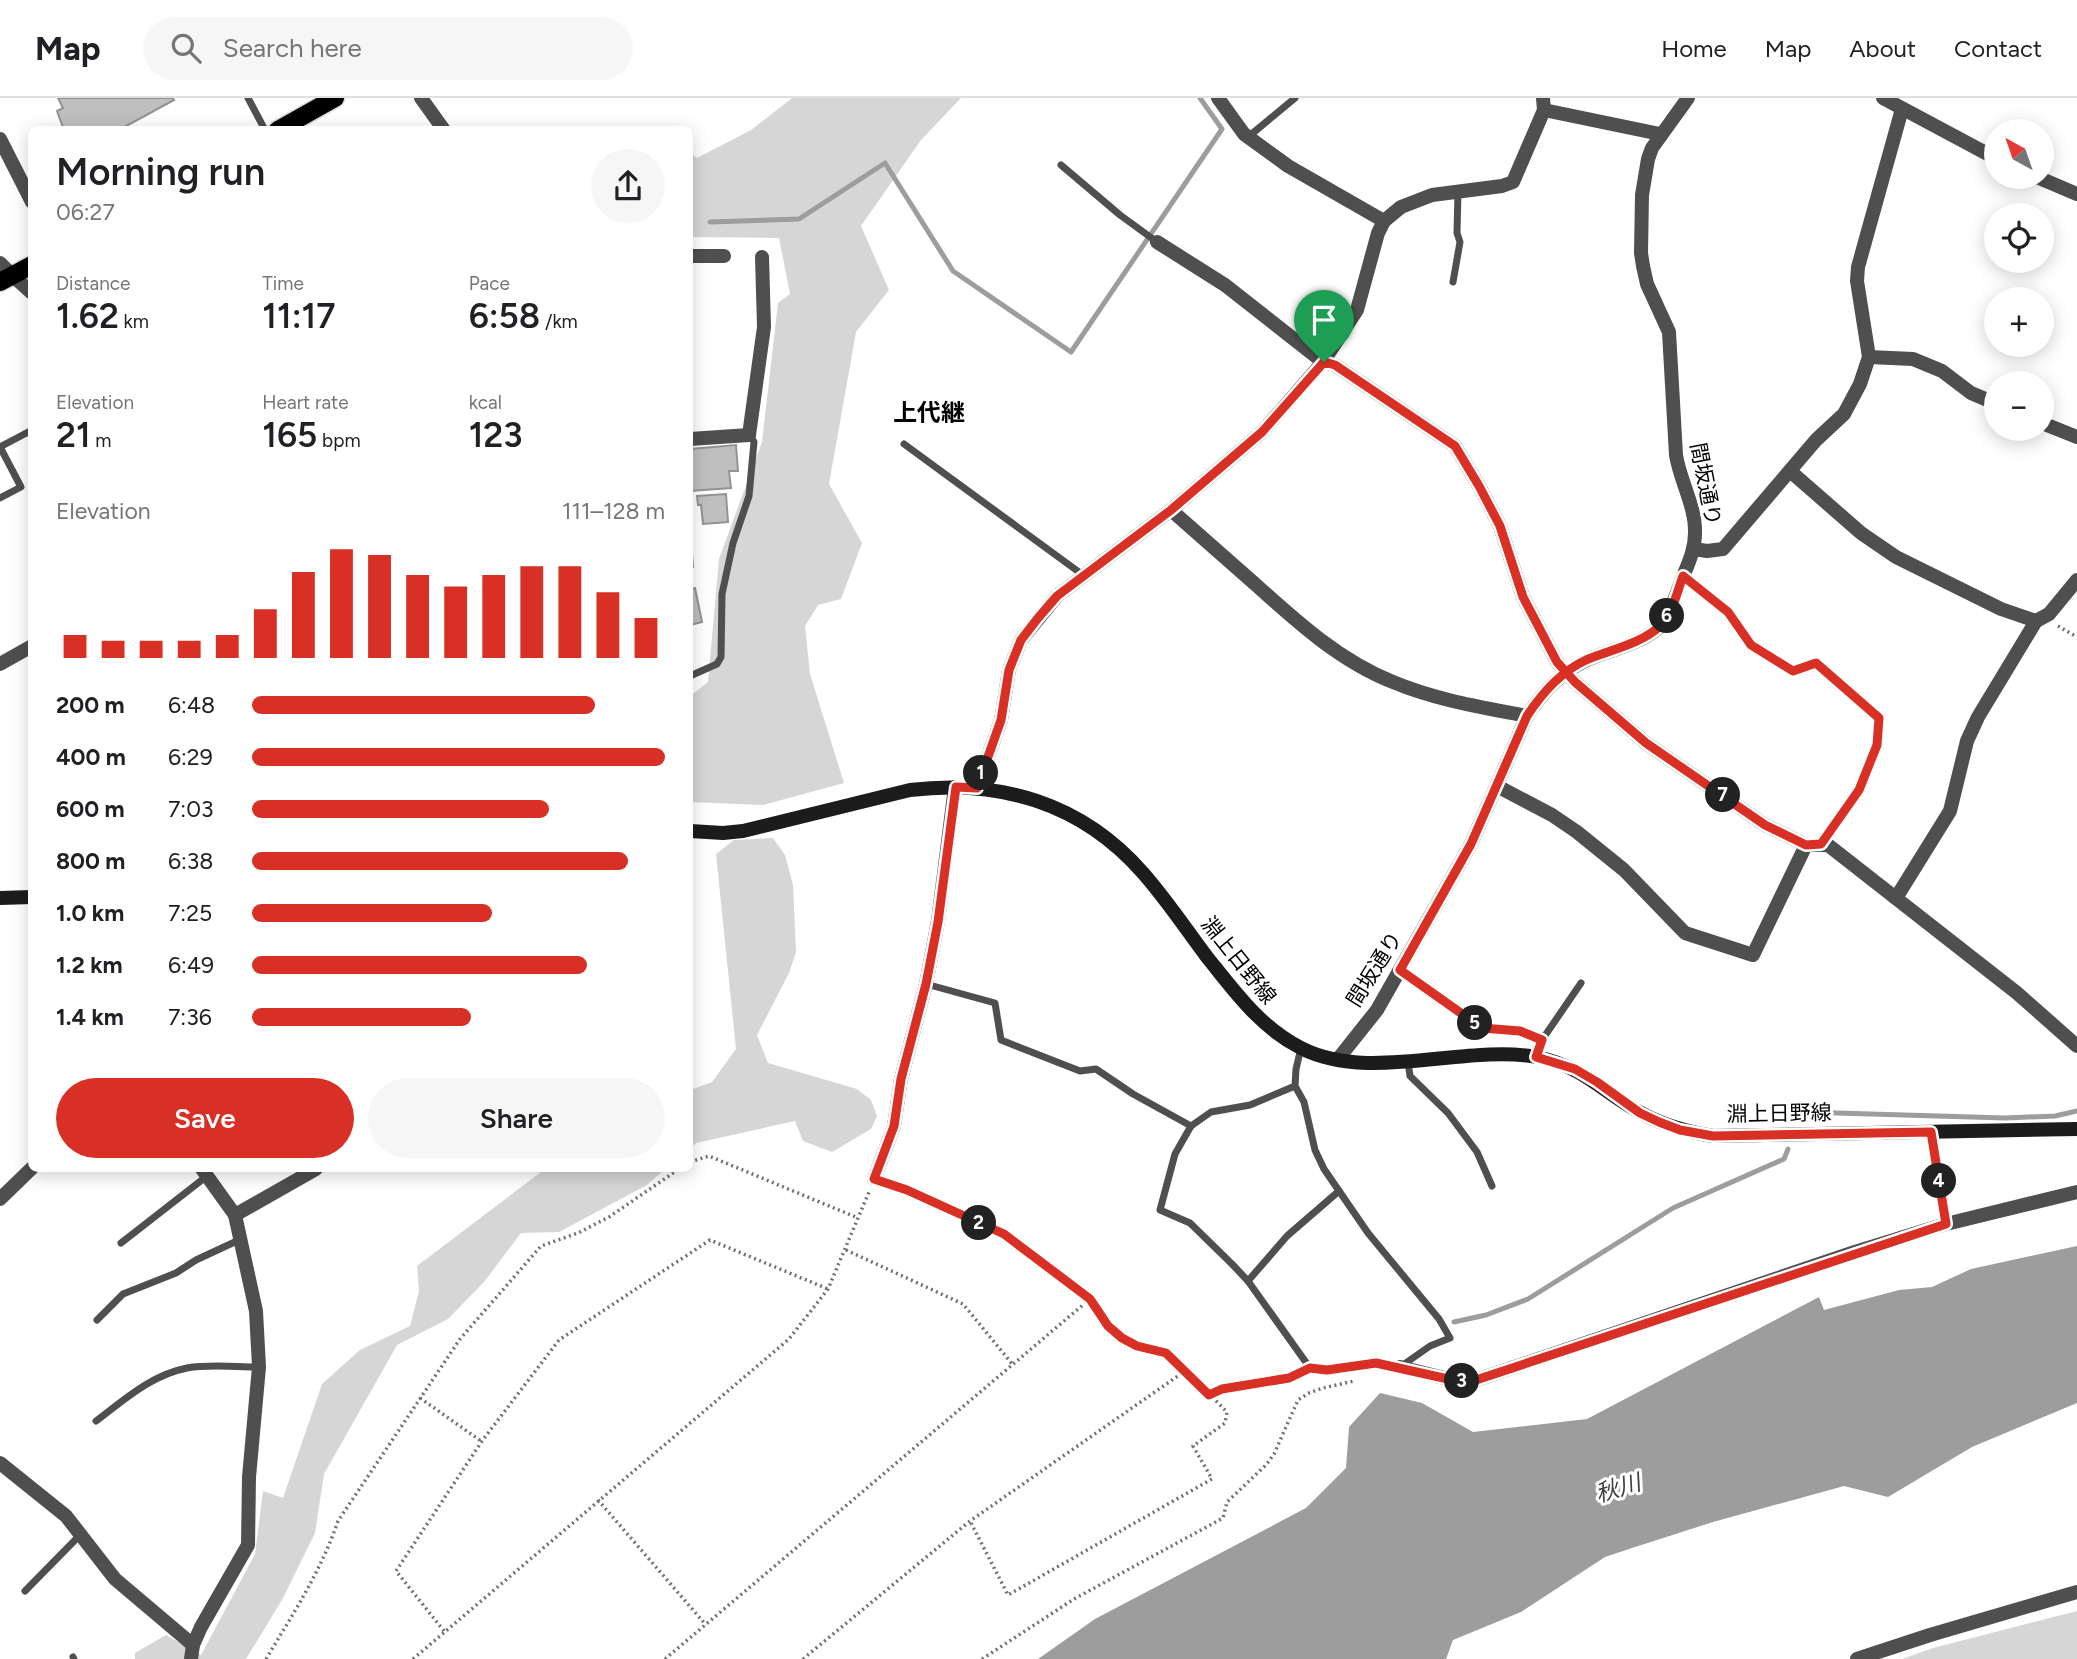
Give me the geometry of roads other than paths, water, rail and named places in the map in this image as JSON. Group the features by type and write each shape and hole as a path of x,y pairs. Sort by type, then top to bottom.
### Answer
{"main road":[{"path":"285,126 335,98"},
{"path":"4,274 28,266"},
{"name":"淵上日野線","path":"693,831 743,831 910,790 956,787 1013,794 1038,800 1086,822 1106,837 1144,873 1241,1000 1269,1027 1318,1056 1364,1062 1507,1055 1536,1057 1575,1069 1640,1113 1680,1130 1713,1136 2077,1129"},
{"path":"0,898 28,897"}],"street":[{"path":"421,98 441,126"},
{"path":"1218,98 1248,137 1288,166 1384,221"},
{"name":"間坂通り","path":"1338,1059 1377,1010 1471,844 1527,716 1540,697 1566,672 1584,661 1644,637 1661,624 1671,610 1694,549 1694,518 1676,455 1669,332 1647,284 1641,253 1642,195 1648,159 1660,134 1688,98"},
{"path":"1883,98 1984,152"},
{"path":"977,788 1001,720 1009,670 1021,640 1057,596 1171,510 1262,432 1324,362 1357,310 1378,233 1384,221 1411,202 1513,182 1544,104 1660,134"},
{"path":"1694,549 1723,549 1816,440 1844,414 1860,384 1869,357 1857,281 1858,267 1902,109"},
{"path":"0,139 28,194"},
{"path":"2054,184 2077,194"},
{"path":"1151,238 1225,285 1324,362 1335,365 1455,446 1500,526 1523,597 1557,662 1610,713 1646,743 1765,825 1814,845 1828,845 2017,993 2077,1046"},
{"path":"693,256 724,256"},
{"path":"693,439 750,435 764,327 762,257"},
{"path":"4,274 28,290"},
{"path":"1869,357 1913,359 1942,371 1971,393 1984,398"},
{"path":"2054,428 2077,437"},
{"path":"1790,471 1861,533 1896,557 2001,608 2035,621"},
{"path":"1171,510 1289,615 1364,669 1392,682 1457,703 1527,716"},
{"path":"1896,898 1950,811 1967,741 1978,716 2035,621 2049,614 2077,580"},
{"path":"0,664 28,648"},
{"path":"1497,786 1552,815 1577,832 1624,870 1685,933 1753,955 1814,845"},
{"path":"874,1179 894,1126 901,1079 926,984 938,922 956,787"},
{"path":"0,1199 28,1172"},
{"path":"235,1214 311,1172"},
{"path":"0,1463 66,1516 115,1579 192,1652 201,1628 248,1545 249,1477 260,1367 256,1311 235,1214 204,1173"},
{"path":"1400,1367 1448,1379 1476,1380 1946,1224 2077,1192"},
{"path":"1857,1659 2077,1592"}],"lane":[{"path":"248,98 263,126"},
{"path":"1248,137 1296,98"},
{"path":"1061,165 1151,238"},
{"path":"1453,282 1460,242 1457,233 1458,191"},
{"path":"0,498 21,486 0,447 28,432"},
{"path":"693,675 717,664 721,657 722,594 733,544 749,496 754,442 750,435"},
{"path":"904,443 1083,575"},
{"path":"1683,576 1728,612 1751,645 1793,671 1816,663 1879,718 1877,745 1859,790 1814,845"},
{"path":"1400,970 1482,1028 1520,1031 1542,1040"},
{"path":"1536,1057 1542,1040 1581,983"},
{"path":"926,984 995,1003 1002,1040 1080,1071 1097,1069 1133,1094 1191,1126"},
{"path":"1296,1086 1250,1105 1211,1112 1191,1126 1175,1154 1160,1210 1190,1223 1248,1281 1310,1368 1327,1370 1370,1364 1400,1367 1430,1346 1450,1338 1439,1319 1368,1233 1315,1150 1304,1102 1296,1086 1296,1069 1301,1048"},
{"path":"1408,1061 1410,1076 1448,1113 1463,1132 1477,1152 1492,1186"},
{"path":"1931,1132 1946,1224"},
{"path":"121,1243 204,1173"},
{"path":"1248,1281 1287,1236 1339,1191"},
{"path":"97,1320 123,1294 176,1273 196,1260 239,1240"},
{"path":"96,1420 146,1383 161,1376 188,1368 260,1367"},
{"path":"24,1591 81,1535"}],"water":[{"name":"秋川","path":"2077,1246 2077,1403 1972,1447 1888,1497 1844,1486 1713,1522 1605,1557 1521,1612 1453,1640 1446,1659 1038,1659 1095,1619 1306,1508 1346,1468 1349,1427 1380,1393 1422,1403 1473,1432 1587,1419 1819,1297 1824,1310 1899,1290 1932,1287 1971,1269"}],"waterway":[{"path":"710,222 799,219 885,163 953,271 1071,352 1222,129 1200,98"},
{"path":"1798,1120 1803,1112 2005,1118 2055,1116 2077,1111"},
{"path":"1454,1322 1486,1315 1528,1299 1673,1208 1784,1159 1788,1149"}],"district":[{"name":"上代継","path":"929,412"}]}
